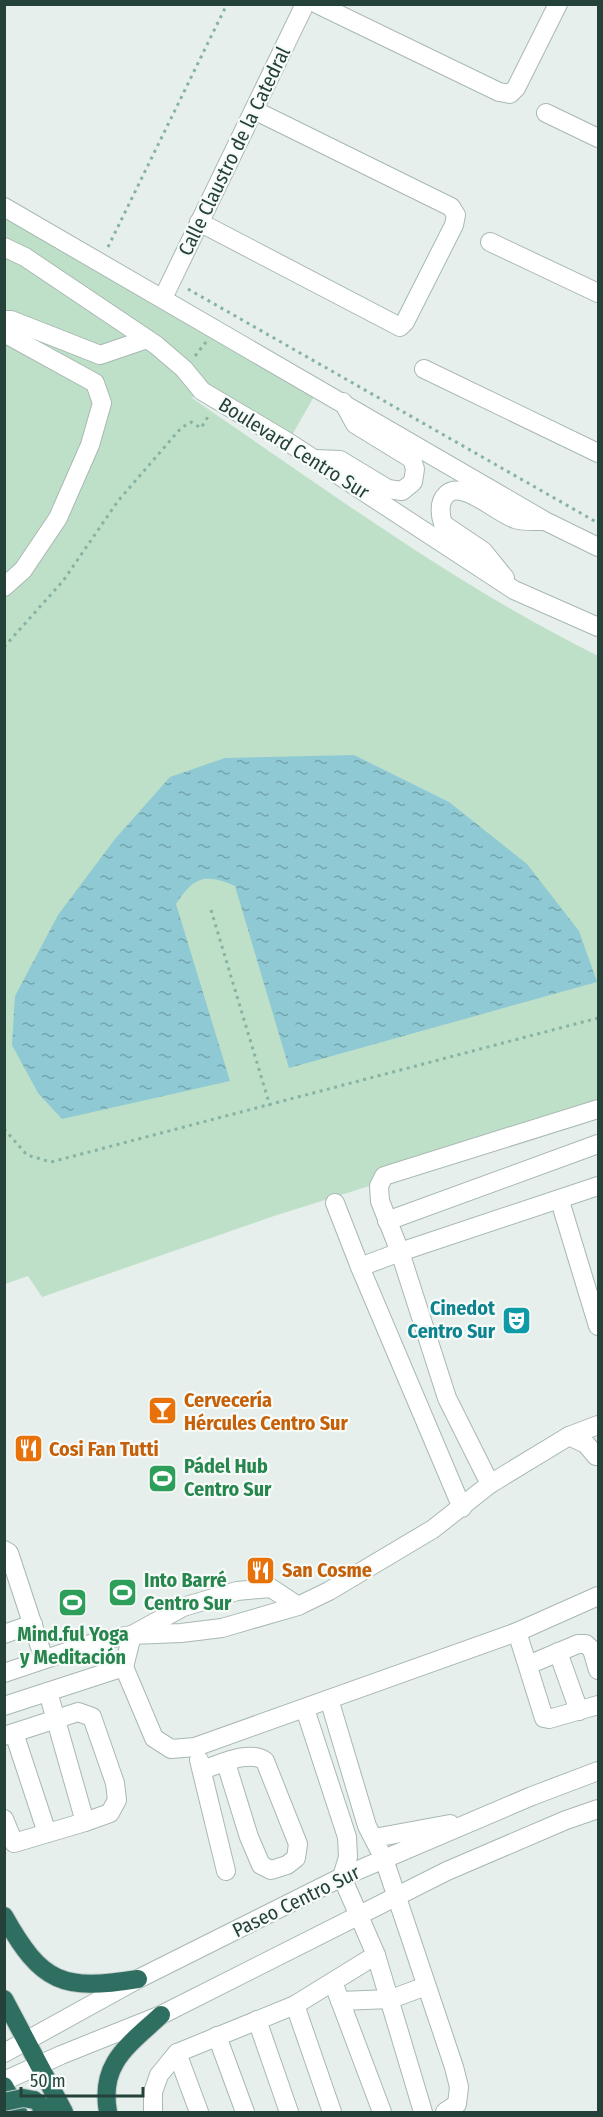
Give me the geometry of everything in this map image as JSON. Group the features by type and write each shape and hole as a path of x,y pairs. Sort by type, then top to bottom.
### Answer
{"highway":[{"path":"4,1916 26,1952 49,1974 74,1984 95,1986 138,1979"},
{"path":"5,2003 64,2112"},
{"path":"108,2112 109,2073 117,2056 161,2015"},
{"path":"9,2081 18,2112"},
{"path":"4,2102 23,2098 34,2100 49,2112"}],"street":[{"name":"Calle Claustro de la Catedral","path":"163,298 305,4"},
{"path":"317,4 499,92 510,94 516,88 558,4"},
{"path":"200,222 400,327 405,322 454,225 456,215 451,207 254,110"},
{"path":"546,113 598,138"},
{"path":"4,207 545,521 598,546"},
{"path":"490,242 598,293"},
{"name":"Boulevard Centro Sur","path":"4,247 25,257 147,339 184,369 202,391 313,459 514,590 598,627"},
{"path":"4,320 11,320 100,355 147,339"},
{"path":"4,333 95,383 102,403 90,445 58,518 23,570 4,587"},
{"path":"424,369 598,453"},
{"path":"313,459 339,460 388,489 402,491 413,482 415,469 412,459 355,424 343,402"},
{"path":"514,590 483,551 443,524 440,513 443,497 452,490 463,489 517,520 545,521"},
{"path":"490,1484 447,1398 400,1252 380,1202 379,1186 384,1176 598,1109"},
{"path":"387,1221 598,1144"},
{"path":"360,1267 560,1201 597,1192"},
{"path":"560,1201 598,1326"},
{"path":"336,1203 360,1267 462,1508"},
{"path":"422,1410 447,1398"},
{"path":"4,1673 102,1640 132,1635 181,1633 222,1628 298,1606 329,1591 433,1529 490,1484 568,1436 598,1425"},
{"path":"568,1436 586,1444 598,1458"},
{"path":"4,1550 9,1553 12,1585 33,1624 44,1659"},
{"path":"298,1606 271,1588 237,1592 183,1607 132,1635 124,1667 154,1738 171,1749 195,1747 517,1632 598,1596"},
{"path":"4,1634 33,1624"},
{"path":"517,1632 544,1718 549,1719 598,1705"},
{"path":"528,1665 578,1644 586,1644 592,1650 598,1670"},
{"path":"558,1652 579,1711"},
{"path":"4,1706 124,1667"},
{"path":"48,1692 85,1822"},
{"path":"329,1699 367,1826 384,1859 459,2087 457,2104 445,2112"},
{"path":"305,1709 347,1837 348,1857 342,1877 376,1955 423,2112"},
{"path":"4,1819 14,1843 85,1822 110,1813 117,1800 115,1783 92,1717 78,1712 9,1735 46,1833"},
{"path":"195,1747 226,1871"},
{"path":"202,1770 249,1756 258,1756 265,1761 298,1844 296,1858 287,1865 272,1870 261,1865 249,1837 226,1763"},
{"name":"Paseo Centro Sur","path":"4,2053 138,1979 342,1877 598,1771"},
{"path":"9,2081 39,2064 161,2015 478,1857 598,1809"},
{"path":"374,1838 478,1819"},
{"path":"153,2112 153,2092 159,2074 177,2053 295,2005 376,1955"},
{"path":"333,1982 382,2112"},
{"path":"340,2001 391,1999 426,1986"},
{"path":"295,2005 332,2112"},
{"path":"257,2020 289,2112"},
{"path":"218,2036 245,2112"},
{"path":"177,2053 199,2112"}],"path":[{"path":"108,247 226,4"},
{"path":"188,289 598,523"},
{"path":"4,647 63,581 118,501 181,428 191,422 201,428 212,411"},
{"path":"211,910 270,1106"},
{"path":"4,1130 27,1155 51,1162 598,1018"}],"green space":[{"path":"5,207 319,388 288,442 202,391 192,398 442,567 545,628 598,656 598,1114 274,1216 42,1297 28,1276 5,1284"}],"water":[{"path":"354,755 449,802 527,864 579,931 597,982 289,1068 235,886 215,880 201,880 188,888 176,904 230,1081 62,1119 38,1093 12,1045 15,996 58,915 115,839 170,777 225,758"}],"place":[{"name":"Cinedot Centro Sur","path":"516,1320"},
{"name":"Cervecería Hércules Centro Sur","path":"163,1411"},
{"name":"Cosi Fan Tutti","path":"28,1449"},
{"name":"Pádel Hub Centro Sur","path":"163,1478"},
{"name":"San Cosme","path":"261,1570"},
{"name":"Into Barré Centro Sur","path":"123,1592"},
{"name":"Mind.ful Yoga y Meditación","path":"73,1603"}]}
